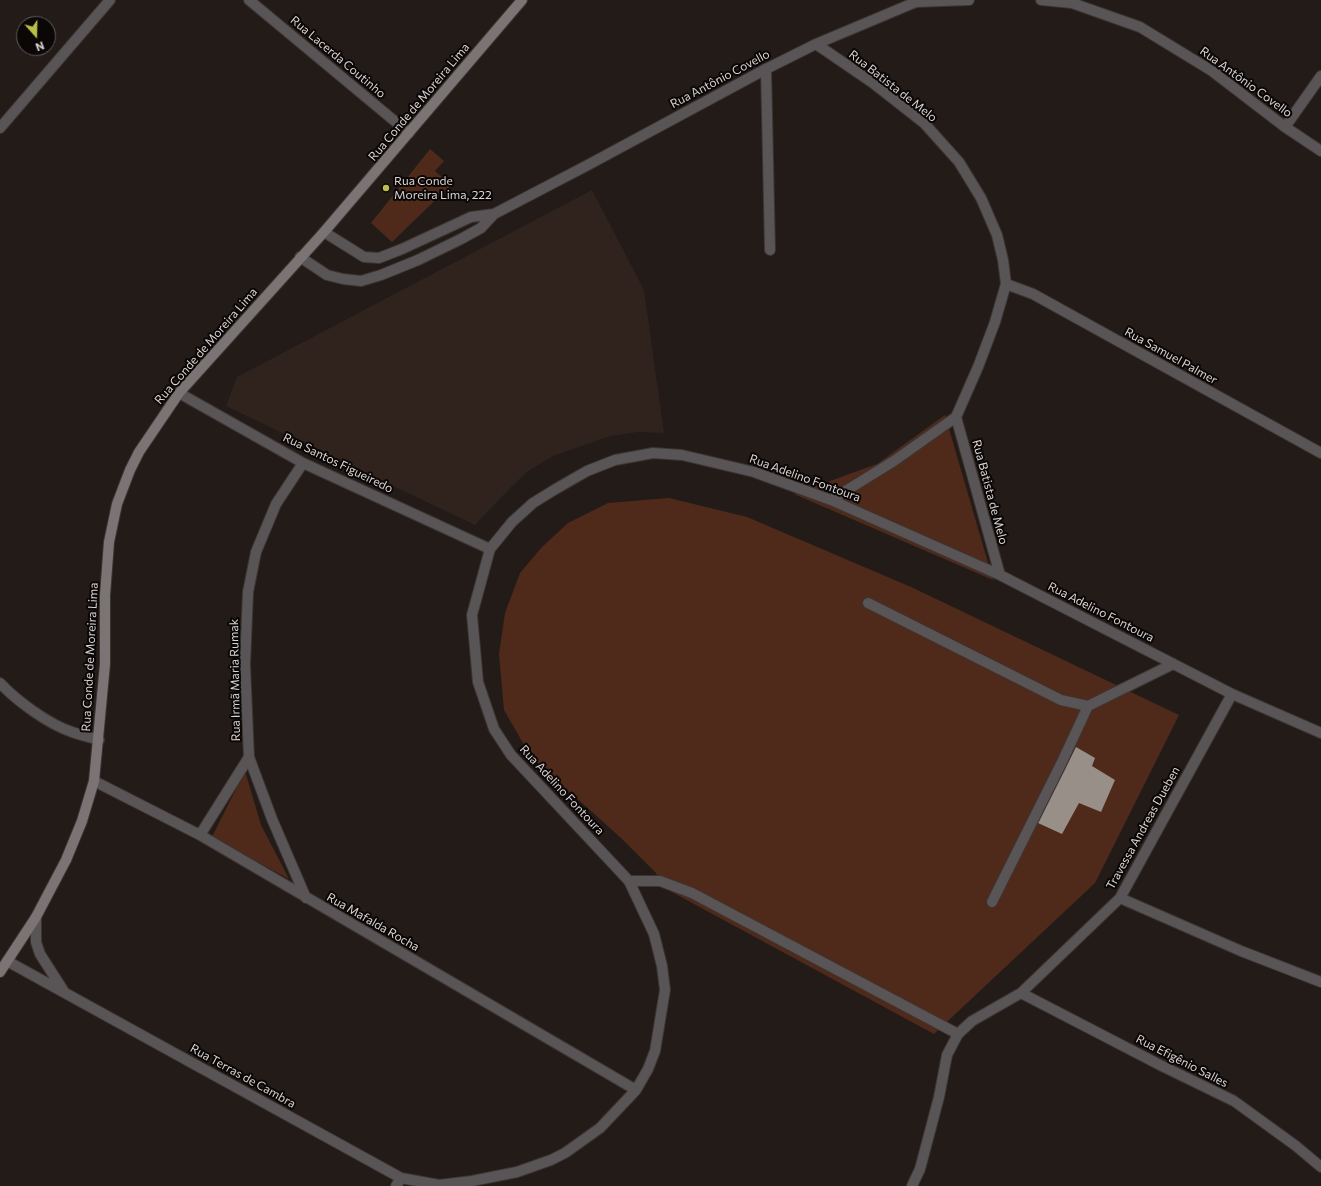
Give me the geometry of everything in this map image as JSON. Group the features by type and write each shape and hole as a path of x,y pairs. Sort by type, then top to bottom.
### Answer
{"main road":[{"name":"Rua Conde de Moreira Lima","path":"0,972 36,917 66,860 82,821 94,781 99,740 104,664 105,595 109,542 117,504 130,470 139,452 179,393 324,232 522,0"}],"street":[{"path":"0,128 110,0"},
{"name":"Rua Lacerda Coutinho","path":"249,0 409,133"},
{"name":"Rua Antônio Covello","path":"300,258 328,275 343,279 361,280 382,275 418,260 461,239 481,228 494,214 766,69 816,44 916,2 969,0"},
{"name":"Rua Antônio Covello","path":"1041,0 1072,3 1140,27 1212,70 1285,127 1321,151"},
{"name":"Rua Batista de Melo","path":"816,44 873,83 924,123 959,162 981,198 997,235 1003,260 1006,284 978,367 956,417 1000,575"},
{"path":"766,69 770,250"},
{"path":"1285,127 1321,76"},
{"name":"Rua Antônio Covello","path":"324,232 364,257 379,258 471,217 494,214"},
{"name":"Rua Samuel Palmer","path":"1006,284 1033,294 1321,453"},
{"name":"Rua Santos Figueiredo","path":"179,393 303,463 490,549"},
{"path":"831,500 894,461 956,417"},
{"name":"Rua Adelino Fontoura","path":"398,1182 439,1185 472,1181 517,1172 558,1156 600,1128 636,1090 648,1069 655,1051 665,990 662,966 654,934 630,880 511,755 494,729 478,682 472,615 490,549 512,522 532,503 587,471 615,460 653,453 682,454 754,472 831,500 1000,575 1232,694 1321,733"},
{"name":"Rua Irmã Maria Rumak","path":"303,463 276,504 256,552 248,592 245,665 249,757 272,820 306,898"},
{"path":"868,603 1061,700 1088,706 1173,664"},
{"path":"0,683 7,691 38,714 70,732 99,740"},
{"name":"Travessa Andreas Dueben","path":"912,1186 920,1169 924,1155 939,1097 947,1054 958,1034 972,1021 1021,993 1120,898 1232,694"},
{"path":"992,902 1062,764 1088,706"},
{"path":"200,835 249,757"},
{"name":"Rua Mafalda Rocha","path":"94,781 200,835 636,1090"},
{"path":"630,880 660,881 692,893 958,1034"},
{"path":"1120,898 1241,951 1321,982"},
{"name":"Rua Terras de Cambra","path":"36,917 36,942 40,954 64,992"},
{"name":"Rua Terras de Cambra","path":"7,961 398,1182"},
{"name":"Rua Efigênio Salles","path":"1021,993 1160,1065 1234,1101 1296,1146 1321,1167"}],"shaded area":[{"path":"430,149 444,161 435,171 451,185 392,242 371,223"},
{"path":"592,190 644,290 664,433 638,432 610,436 553,456 528,471 475,525 226,406 237,377"},
{"path":"945,415 993,580 794,494 877,464"},
{"path":"669,498 747,517 911,587 1179,715 1095,883 934,1034 670,891 655,872 621,838 531,757 504,710 499,654 505,613 520,573 542,547 568,523 608,503"},
{"path":"245,771 261,825 289,879 212,837"}],"building":[{"path":"1076,747 1095,758 1092,766 1115,780 1101,812 1079,803 1062,834 1038,823"}],"place":[{"name":"Rua Conde Moreira Lima, 222","path":"386,188"}]}
